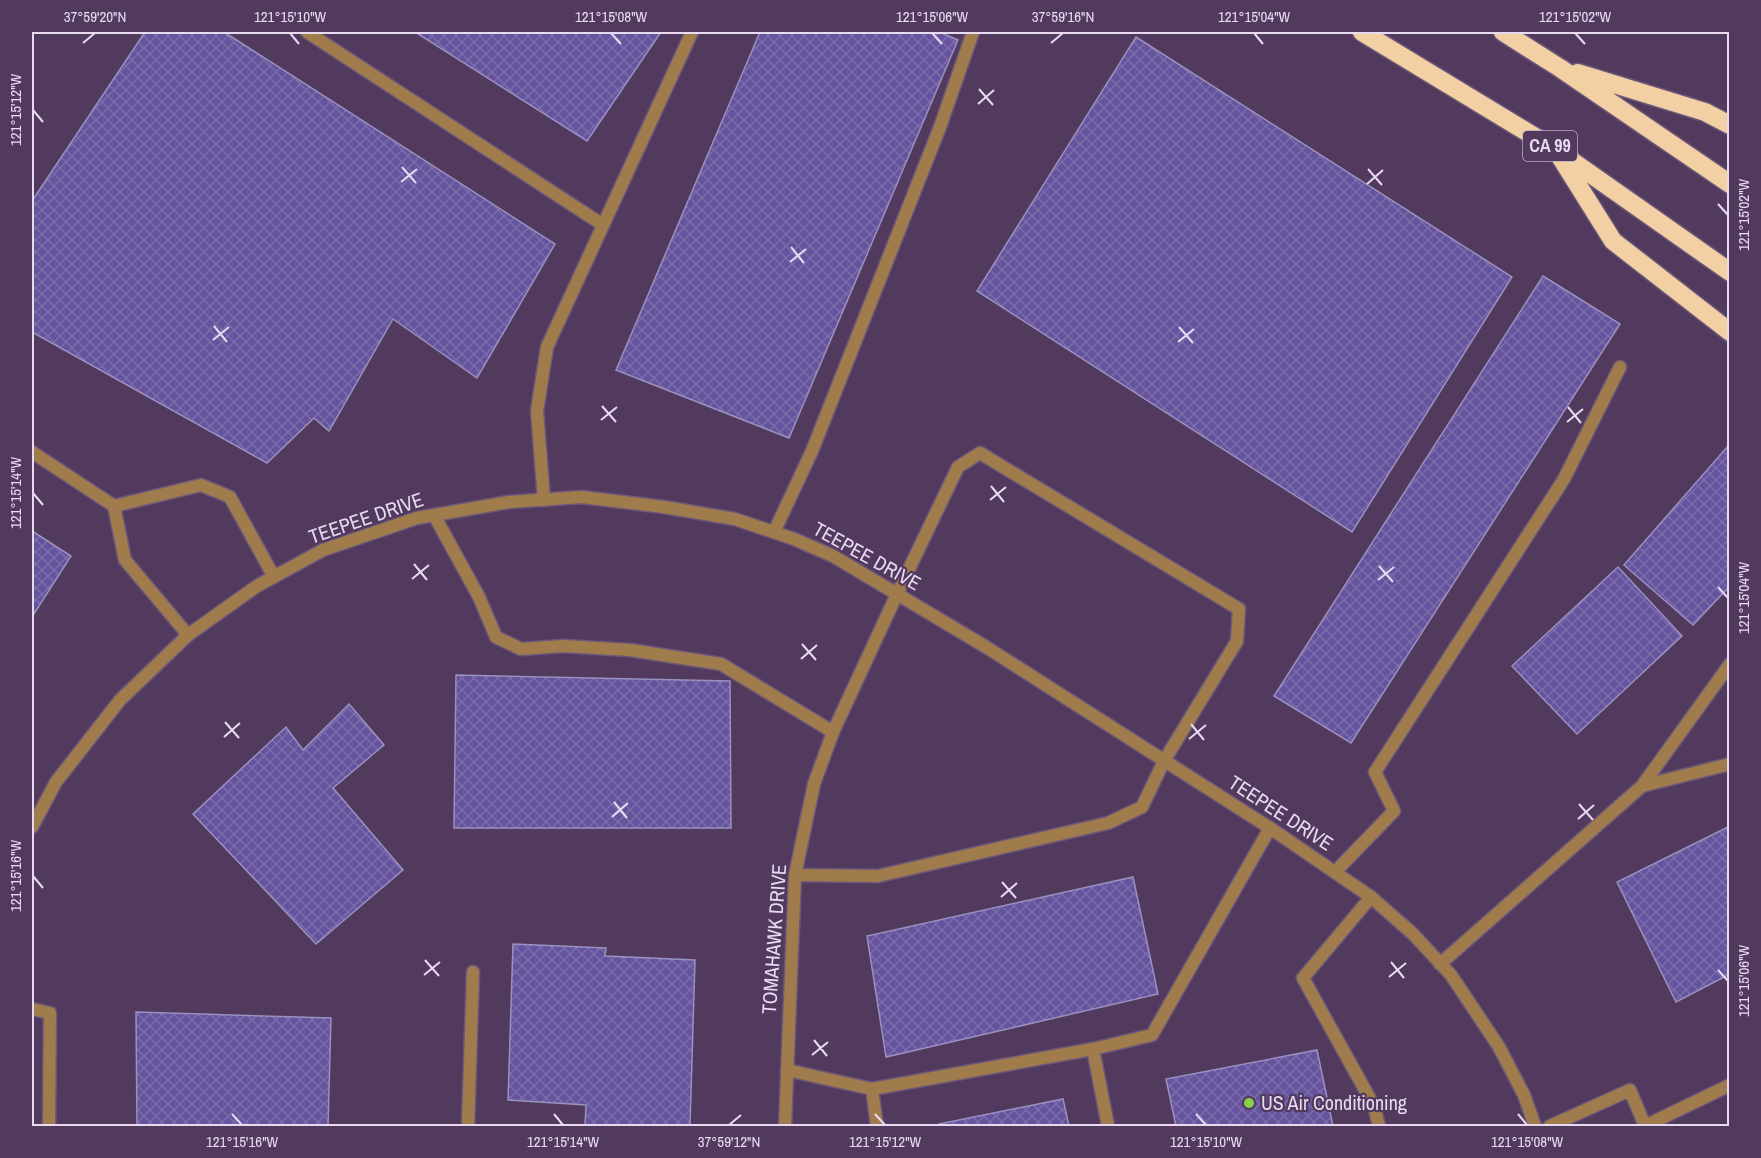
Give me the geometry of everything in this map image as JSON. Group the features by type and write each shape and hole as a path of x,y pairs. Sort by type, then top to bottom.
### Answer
{"highway":[{"name":"CA 99","path":"1362,32 1555,149 1730,272"},
{"path":"1503,32 1560,68 1730,184"},
{"path":"1560,68 1705,112 1730,125"},
{"path":"1555,149 1613,241 1730,332"}],"street":[{"path":"307,32 603,225"},
{"path":"544,500 537,411 547,346 692,32"},
{"path":"774,532 812,451 940,128 973,32"},
{"path":"1335,872 1394,811 1375,772 1564,479 1620,367"},
{"path":"32,452 114,506 125,560 188,635"},
{"name":"TOMAHAWK DRIVE","path":"785,1126 795,875 814,784 833,732 958,467 980,453 1239,609 1237,641 1164,761"},
{"path":"114,506 201,485 230,497 274,577"},
{"name":"TEEPEE DRIVE","path":"32,827 56,782 120,700 188,635 256,586 322,550 417,518 509,502 582,497 735,519 833,556 987,647 1270,828 1371,897 1413,934 1450,975 1499,1047 1524,1095 1535,1126"},
{"path":"434,515 479,597 496,637 521,649 563,646 630,650 721,664 833,732"},
{"path":"1440,964 1642,786 1730,664"},
{"path":"795,875 878,876 1108,823 1142,807 1164,761"},
{"path":"1642,786 1730,764"},
{"path":"787,1070 872,1089 1093,1049 1152,1035 1270,828"},
{"path":"1371,897 1303,978 1374,1106 1379,1126"},
{"path":"468,1126 473,972"},
{"path":"32,1009 50,1013 49,1126"},
{"path":"1093,1049 1108,1126"},
{"path":"1550,1126 1630,1090 1645,1126 1730,1084"},
{"path":"872,1089 877,1126"}],"building":[{"path":"145,32 224,32 555,244 477,378 393,319 329,431 314,418 267,463 32,332 32,201"},
{"path":"415,32 661,32 587,141"},
{"path":"760,32 939,32 958,40 789,438 616,370"},
{"path":"1136,37 1512,277 1352,532 977,291"},
{"path":"1543,276 1620,324 1351,743 1274,696"},
{"path":"1729,445 1730,586 1693,625 1624,565"},
{"path":"32,531 71,556 32,617"},
{"path":"1618,567 1682,636 1577,734 1512,666"},
{"path":"456,675 730,681 731,828 454,828"},
{"path":"349,704 384,745 333,788 403,870 316,944 193,814 286,727 303,750"},
{"path":"1730,826 1730,974 1676,1002 1617,882"},
{"path":"1133,877 1158,994 886,1057 867,936"},
{"path":"513,944 606,948 605,956 695,960 690,1126 585,1126 586,1105 508,1100"},
{"path":"136,1012 331,1018 328,1126 137,1126"},
{"name":"US Air Conditioning","path":"1317,1050 1333,1126 1176,1126 1166,1079"},
{"path":"1063,1099 1069,1126 940,1126 939,1124"}],"place":[{"name":"US Air Conditioning","path":"1249,1103"}]}
